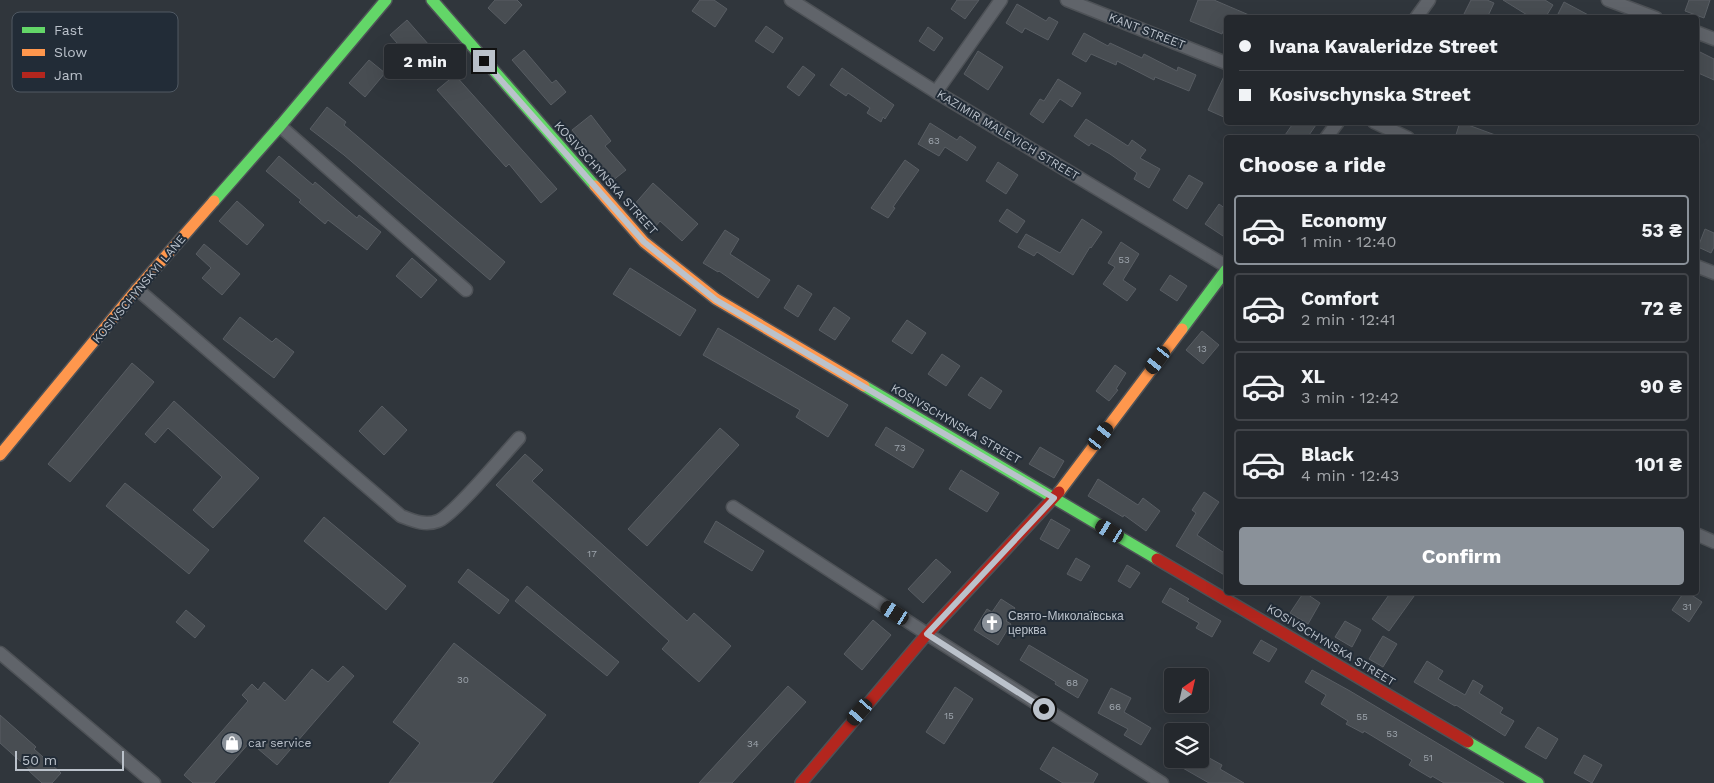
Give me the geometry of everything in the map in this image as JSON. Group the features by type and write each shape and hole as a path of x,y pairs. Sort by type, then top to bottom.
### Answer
{"street":[{"name":"KOSIVSCHYNSKYI LANE","path":"0,455 137,289 280,126 386,0"},
{"name":"KOSIVSCHYNSKA STREET","path":"432,0 644,242 716,300 1538,783"},
{"name":"KAZIMIR MALEVICH STREET","path":"791,0 936,92 1224,265"},
{"path":"936,92 1001,0"},
{"name":"KANT STREET","path":"1067,0 1224,62"},
{"path":"1418,15 1429,0"},
{"path":"1608,0 1648,15"},
{"path":"1699,33 1714,38"},
{"path":"1380,125 1402,135"},
{"path":"280,126 466,290"},
{"path":"1699,267 1714,273"},
{"path":"801,783 927,634 1054,498 1224,273"},
{"path":"137,289 401,516 422,524 439,521 454,509 519,438"},
{"path":"733,507 927,634 1162,783"},
{"path":"1699,535 1714,542"},
{"path":"0,653 154,783"}],"building":[{"path":"495,0 517,0 522,5 505,24 488,8"},
{"path":"700,0 714,0 727,9 715,27 692,11"},
{"path":"957,0 979,0 965,19 951,9"},
{"path":"1198,0 1214,0 1249,15 1224,15 1222,34 1190,21"},
{"path":"1471,0 1487,0 1494,3 1488,15 1464,15"},
{"path":"1503,0 1545,0 1553,5 1547,15 1527,15"},
{"path":"1689,0 1710,0 1704,18 1685,11"},
{"path":"1564,2 1588,15 1558,15"},
{"path":"1017,4 1046,21 1049,17 1058,22 1048,40 1025,28 1022,33 1006,23"},
{"path":"407,20 429,45 412,60 390,35"},
{"path":"766,26 783,38 773,53 755,41"},
{"path":"928,27 943,38 934,51 919,41"},
{"path":"1084,33 1108,46 1110,43 1142,58 1144,54 1177,71 1178,67 1196,75 1189,91 1155,77 1154,80 1117,61 1116,65 1091,54 1086,62 1072,54"},
{"path":"524,50 552,83 556,80 566,92 551,105 512,60"},
{"path":"978,51 1003,67 988,90 964,74"},
{"path":"1699,52 1714,59 1714,80 1699,73"},
{"path":"369,60 385,73 365,97 349,83"},
{"path":"803,66 815,75 799,96 787,87"},
{"path":"842,68 894,105 885,119 883,117 881,122 867,113 870,108 848,93 846,96 830,85"},
{"path":"455,75 557,189 541,203 509,164 506,167 437,90"},
{"path":"1224,76 1224,117 1208,110"},
{"path":"1058,79 1081,93 1072,107 1060,99 1043,123 1030,114 1040,99 1044,101"},
{"path":"327,107 346,122 344,125 505,262 490,280 344,155 310,129"},
{"path":"591,115 611,141 605,146 626,170 612,181 572,130"},
{"path":"1086,119 1128,146 1132,140 1146,150 1140,158 1160,169 1149,188 1134,179 1137,173 1110,154 1091,143 1089,146 1074,136"},
{"path":"930,123 957,140 960,136 976,147 967,161 945,147 939,156 918,144"},
{"path":"1292,125 1316,125 1309,135 1285,135"},
{"path":"1459,125 1468,125 1495,135 1456,135"},
{"path":"279,156 313,185 315,182 357,218 359,215 381,232 367,250 328,220 325,224 299,202 301,200 266,171"},
{"path":"905,160 919,170 893,207 895,208 888,218 871,208"},
{"path":"998,162 1018,175 1006,194 986,181"},
{"path":"1189,175 1203,183 1187,209 1173,200"},
{"path":"653,183 698,224 682,241 660,221 656,226 633,206"},
{"path":"237,201 264,225 247,245 219,221"},
{"path":"1219,204 1224,208 1224,237 1205,224"},
{"path":"1007,209 1025,221 1017,233 999,221"},
{"path":"1082,219 1102,232 1090,247 1073,275 1037,252 1034,256 1018,247 1026,234 1060,253"},
{"path":"1705,229 1714,233 1714,247 1711,253 1699,247"},
{"path":"725,230 739,239 730,254 770,280 758,298 719,271 703,263"},
{"path":"1121,242 1139,254 1123,280 1136,289 1127,301 1103,284 1115,267 1108,263"},
{"path":"204,244 240,274 222,295 202,278 211,268 196,254"},
{"path":"412,258 437,280 421,298 396,276"},
{"path":"630,268 696,310 680,336 613,294"},
{"path":"1170,275 1187,286 1177,301 1160,290"},
{"path":"798,285 812,294 798,317 784,308"},
{"path":"834,307 850,318 835,340 819,330"},
{"path":"240,317 272,342 276,338 294,352 274,378 223,339"},
{"path":"907,320 926,333 912,354 892,341"},
{"path":"718,328 848,405 828,437 796,417 800,410 703,355"},
{"path":"1202,331 1219,345 1203,364 1186,350"},
{"path":"942,354 960,366 946,386 928,374"},
{"path":"132,363 154,382 70,482 48,464"},
{"path":"1115,365 1126,373 1116,389 1118,390 1109,401 1096,391"},
{"path":"981,377 1002,391 990,409 968,395"},
{"path":"174,401 259,478 213,528 193,510 222,477 168,428 155,443 145,434"},
{"path":"382,406 407,430 384,455 359,431"},
{"path":"886,427 924,450 913,468 875,445"},
{"path":"720,428 739,445 647,546 628,529"},
{"path":"1040,447 1064,461 1054,478 1029,464"},
{"path":"525,454 543,470 532,481 687,621 694,613 731,646 699,682 662,649 669,641 496,485"},
{"path":"961,470 999,493 987,512 949,489"},
{"path":"1098,479 1138,505 1143,498 1160,511 1146,531 1124,515 1123,517 1088,496"},
{"path":"125,483 209,550 189,574 106,506"},
{"path":"1204,492 1219,502 1197,535 1224,553 1224,575 1176,546 1196,513 1192,510"},
{"path":"324,517 406,586 386,610 304,541"},
{"path":"1051,519 1070,530 1058,549 1040,539"},
{"path":"716,521 764,551 752,571 704,542"},
{"path":"1076,558 1090,566 1081,581 1067,574"},
{"path":"936,559 951,572 923,603 908,589"},
{"path":"1127,565 1140,573 1130,588 1118,581"},
{"path":"468,569 509,600 499,614 458,582"},
{"path":"527,586 619,662 607,676 515,601"},
{"path":"1170,588 1189,599 1187,601 1221,621 1212,637 1196,628 1199,623 1162,602"},
{"path":"1302,595 1308,595 1320,603 1308,624 1290,613"},
{"path":"1389,595 1415,595 1389,631 1372,619"},
{"path":"1682,595 1692,595 1702,602 1689,622 1672,610"},
{"name":"Свято-Миколаївська церква","path":"1001,599 1015,608 1006,621 1011,624 998,645 974,630 987,609 992,612"},
{"path":"186,610 205,626 195,638 176,622"},
{"path":"873,620 891,635 862,670 844,654"},
{"path":"1345,621 1361,630 1352,647 1335,637"},
{"path":"1383,636 1397,644 1383,667 1369,659"},
{"path":"1261,640 1277,649 1269,662 1253,653"},
{"path":"454,643 546,715 492,783 389,783 420,743 393,722"},
{"path":"1029,645 1088,680 1078,698 1020,660"},
{"path":"1427,661 1443,671 1438,679 1465,695 1473,680 1483,686 1479,693 1503,708 1500,713 1514,721 1505,736 1456,705 1414,682"},
{"path":"343,666 354,676 277,765 250,742 214,783 193,783 184,775 248,701 242,695 252,684 258,690 264,682 285,701 312,669 328,682"},
{"path":"1312,670 1504,783 1444,783 1432,776 1431,778 1409,765 1412,760 1364,731 1363,733 1346,724 1348,721 1321,704 1326,695 1305,682"},
{"path":"788,686 806,702 732,783 699,783"},
{"path":"955,687 973,699 944,744 926,732"},
{"path":"1111,688 1131,698 1124,712 1151,728 1141,745 1124,735 1128,729 1098,713"},
{"path":"0,715 36,747 34,749 61,773 52,783 42,783 0,743"},
{"path":"1538,727 1558,739 1546,759 1525,747"},
{"path":"1053,747 1098,774 1093,783 1063,783 1040,769"},
{"path":"1584,755 1602,765 1592,783 1574,773"},
{"path":"1209,758 1222,765 1220,769 1244,783 1209,783 1183,768 1209,768"}],"traffic: fast":[{"path":"214,201 386,0"},
{"path":"432,0 595,186"},
{"path":"1182,329 1224,273"},
{"path":"864,386 1157,559"},
{"path":"1468,742 1538,783"}],"traffic: slow":[{"path":"595,186 644,242 716,299 864,386"},
{"path":"0,455 137,289 214,201"},
{"path":"1059,492 1182,329"}],"traffic: jam":[{"path":"801,783 927,634 1059,492"},
{"path":"1157,559 1468,742"}],"place":[{"name":"Свято-Миколаївська церква","path":"992,623"},
{"name":"car service","path":"232,743"}],"route":[{"path":"484,61 644,242 716,300 1054,498 927,634 1044,709"}]}
